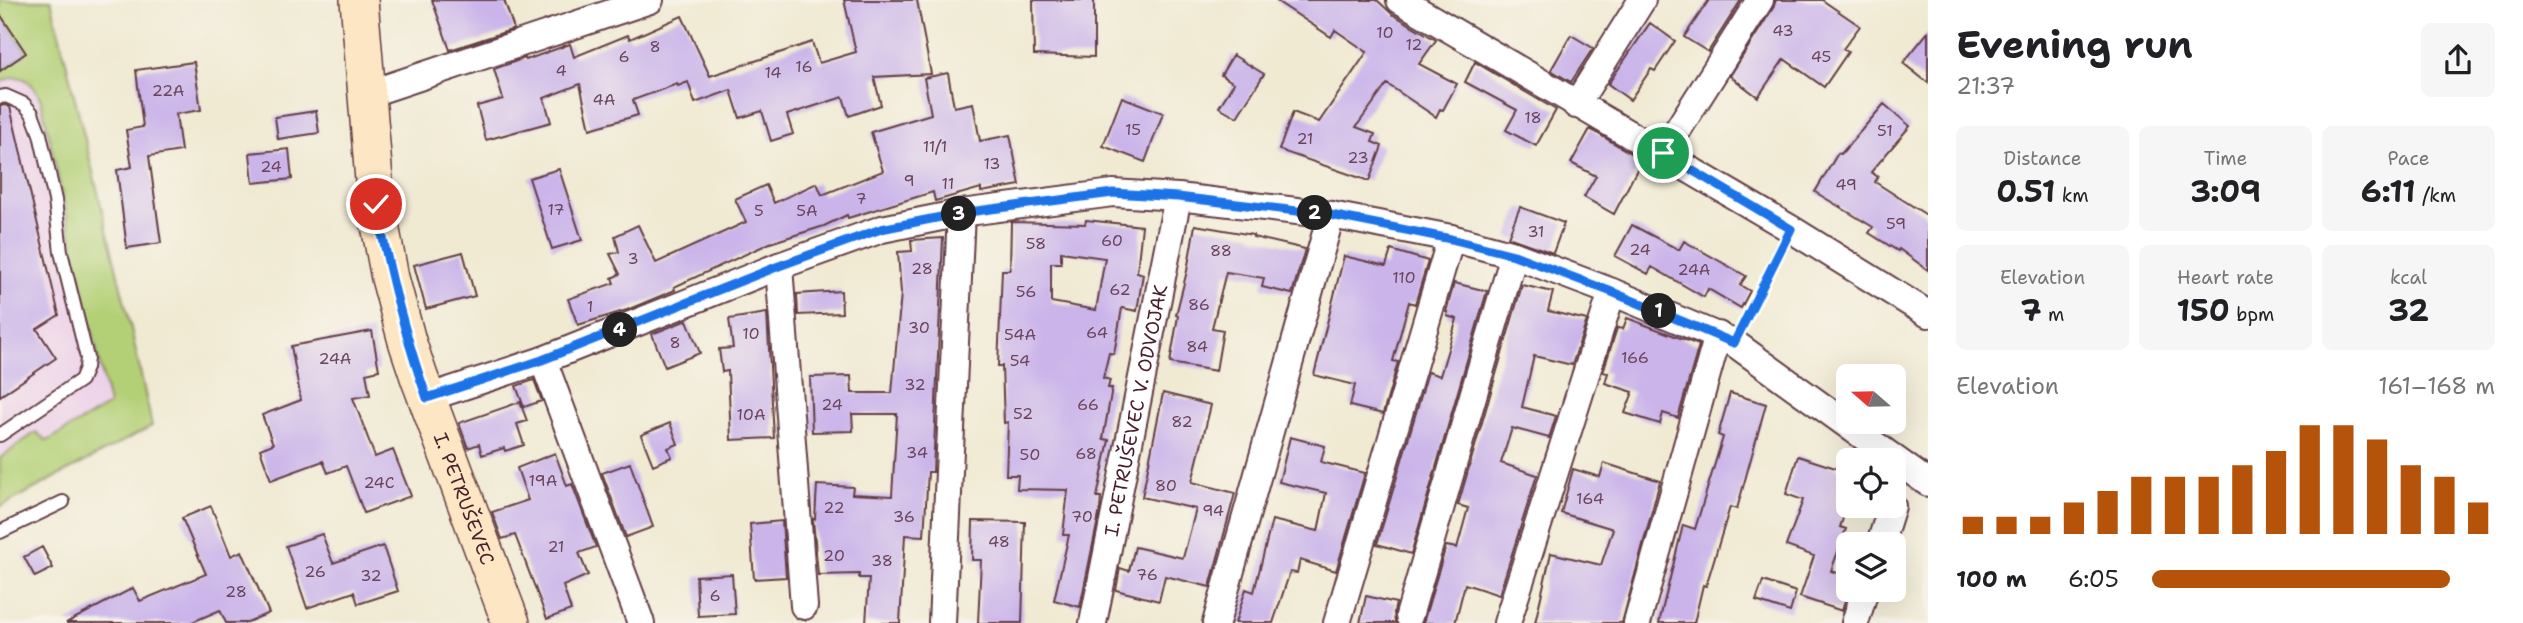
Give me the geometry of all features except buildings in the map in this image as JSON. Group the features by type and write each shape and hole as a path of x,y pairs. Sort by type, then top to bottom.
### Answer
{"street":[{"name":"I. PETRUŠEVEC","path":"359,0 376,204 388,267 407,341 511,623"},
{"path":"368,94 650,0"},
{"path":"1400,0 1791,229 1928,314"},
{"path":"1576,104 1642,0"},
{"path":"1663,153 1760,0"},
{"path":"427,398 542,360 779,266 881,229 961,213 1113,193 1178,197 1331,215 1451,239 1514,255 1726,339 1880,448"},
{"name":"I. PETRUŠEVEC V. ODVOJAK","path":"1093,623 1178,197"},
{"path":"942,623 961,213"},
{"path":"1216,623 1331,215"},
{"path":"1337,623 1451,239"},
{"path":"1409,617 1514,255"},
{"path":"779,266 804,606"},
{"path":"1507,623 1612,292"},
{"path":"1637,623 1726,339"},
{"path":"542,360 641,623"},
{"path":"1906,467 1928,483"},
{"path":"1855,623 1861,602"}],"lane":[{"path":"0,97 6,96 24,104 32,113 40,134 55,200 61,252 87,358 81,380 0,435"},
{"path":"0,531 62,502"}],"path":[{"path":"1726,339 1791,229"}],"shaded area":[{"path":"0,0 51,0 130,324 152,426 0,507"}],"green space":[{"path":"0,0 51,0 130,324 152,426 0,507 0,458 36,432 47,441 109,405 41,100 34,87 25,79 14,77 0,83 0,71 26,53 0,14"}],"route":[{"path":"376,204 390,278 407,341 427,398 542,360 779,266 881,229 961,213 1113,193 1178,197 1331,215 1451,239 1514,255 1734,343 1791,229 1663,153"}]}
